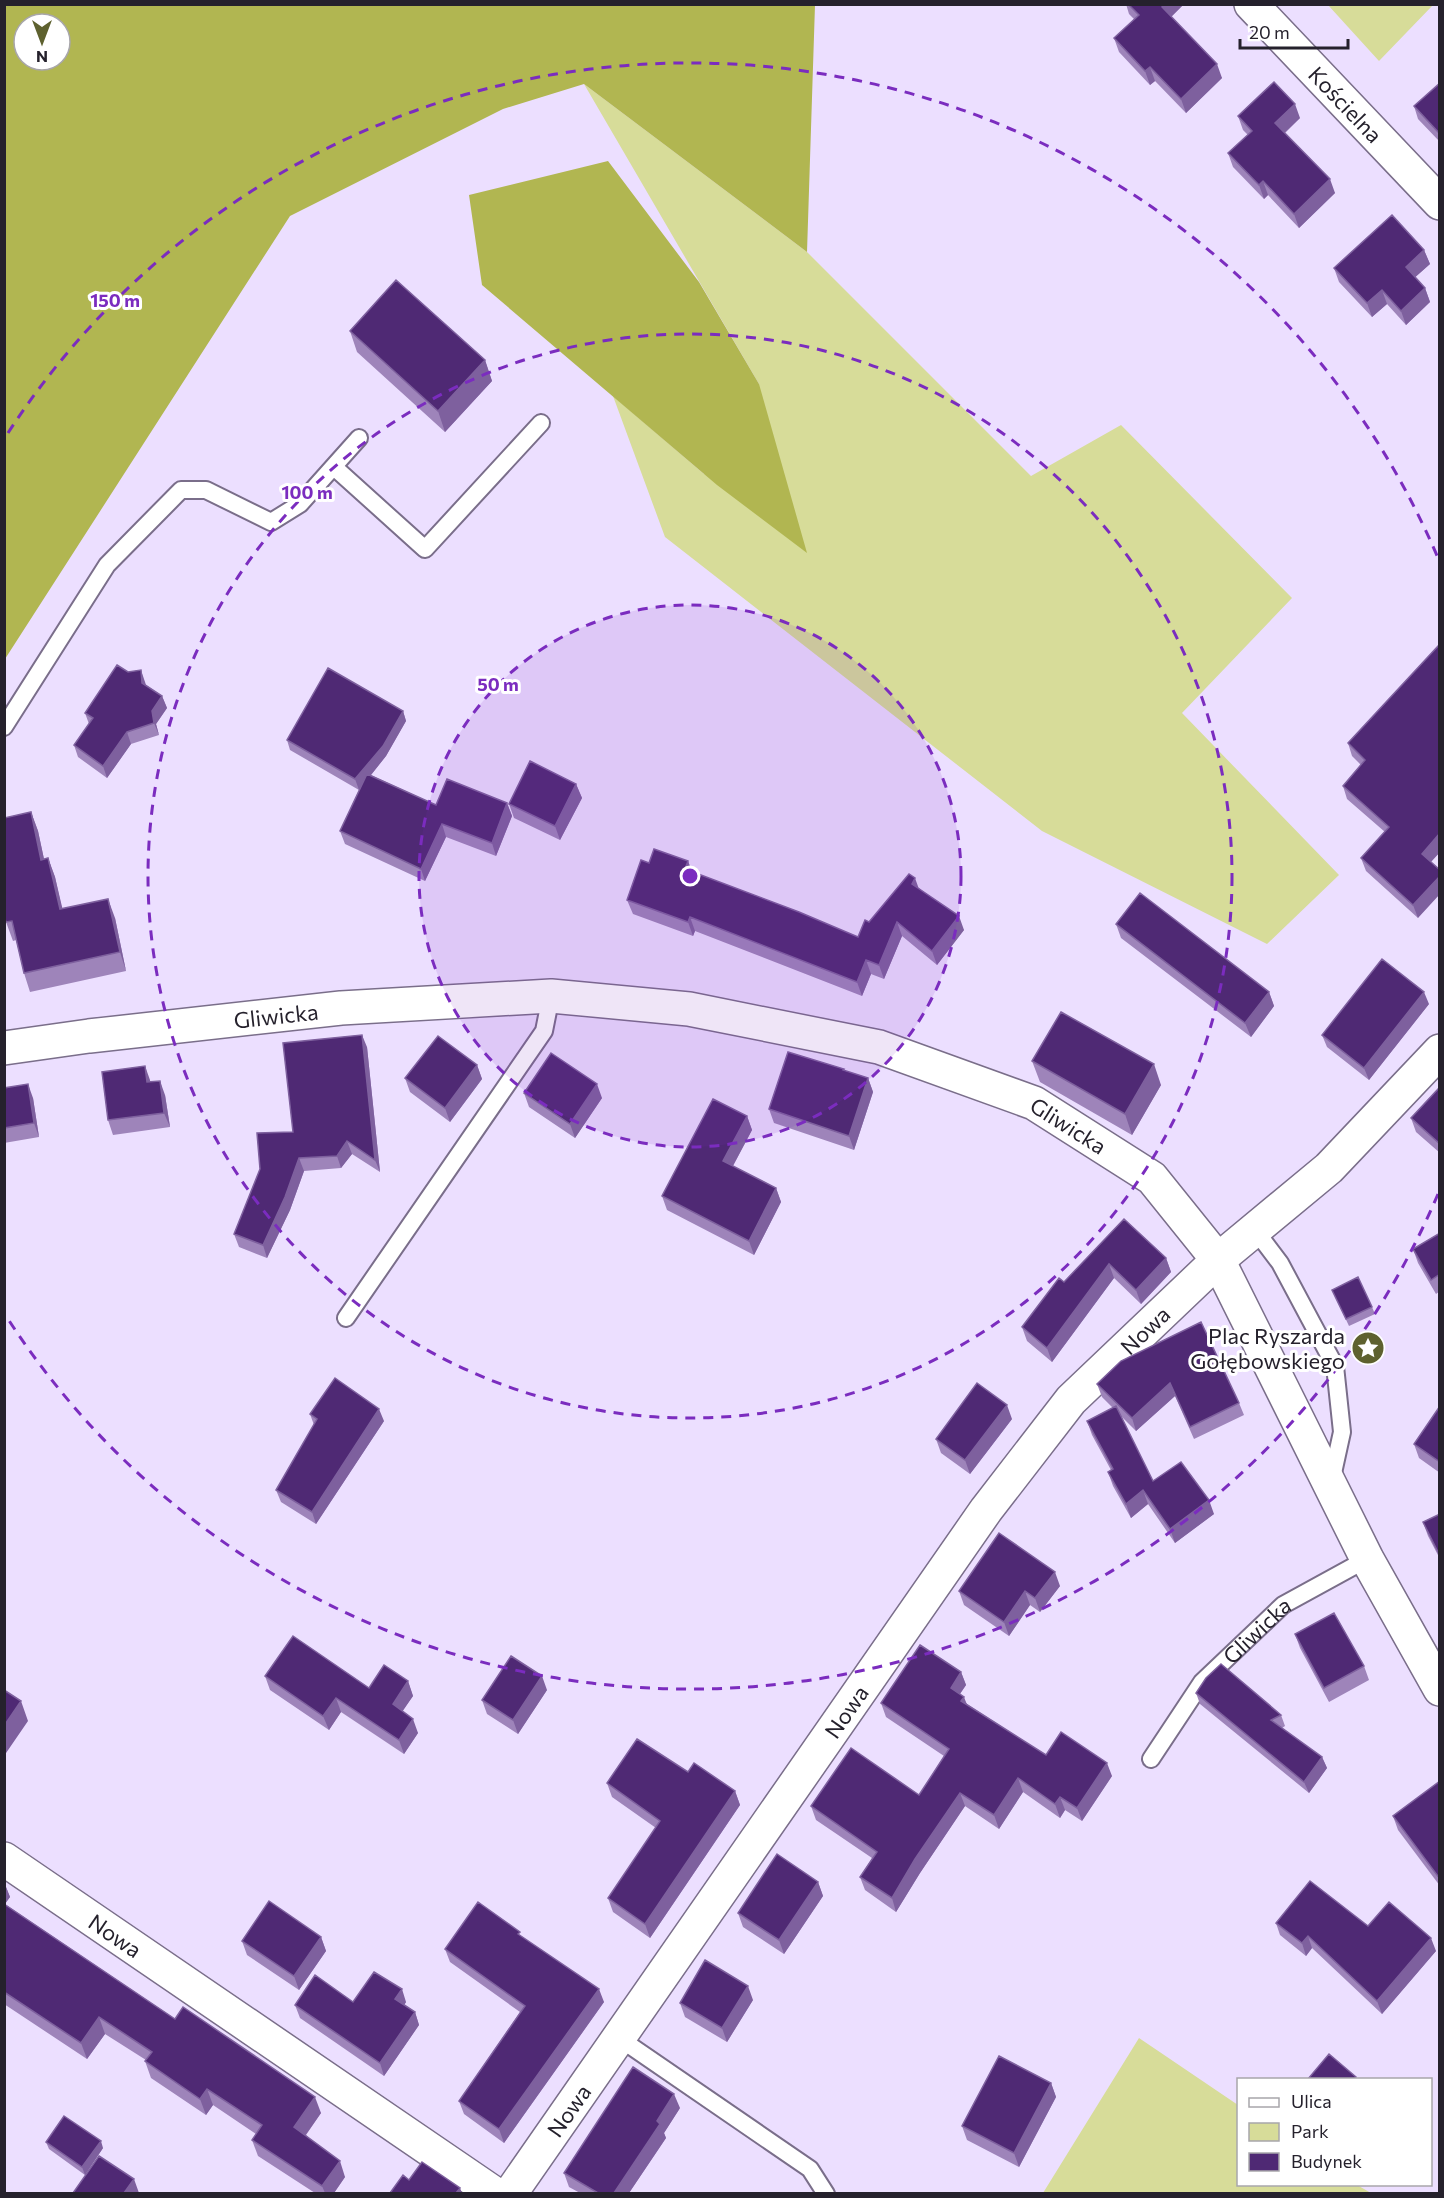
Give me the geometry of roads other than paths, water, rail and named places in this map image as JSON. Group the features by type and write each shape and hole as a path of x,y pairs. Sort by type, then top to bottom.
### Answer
{"street":[{"name":"Kościelna","path":"1251,4 1440,203"},
{"name":"Gliwicka","path":"4,1048 101,1034 341,1008 551,996 689,1009 879,1047 1034,1103 1152,1178 1218,1260 1367,1559 1440,1689"},
{"name":"Nowa","path":"510,2193 986,1510 1071,1400 1218,1260 1329,1168 1440,1051"},
{"name":"Nowa","path":"4,1859 495,2193"}],"lane":[{"path":"334,467 425,549 541,423"},
{"path":"4,727 107,565 181,490 206,490 271,522 300,504 359,438"},
{"path":"346,1318 544,1032 551,996"},
{"path":"1255,1230 1280,1263 1335,1366 1342,1432 1330,1486"},
{"name":"Gliwicka","path":"1151,1759 1202,1682 1283,1605 1367,1559"},
{"path":"619,2038 810,2169 826,2193"}],"place":[{"name":"Plac Ryszarda Gołębowskiego","path":"1368,1348"}]}
